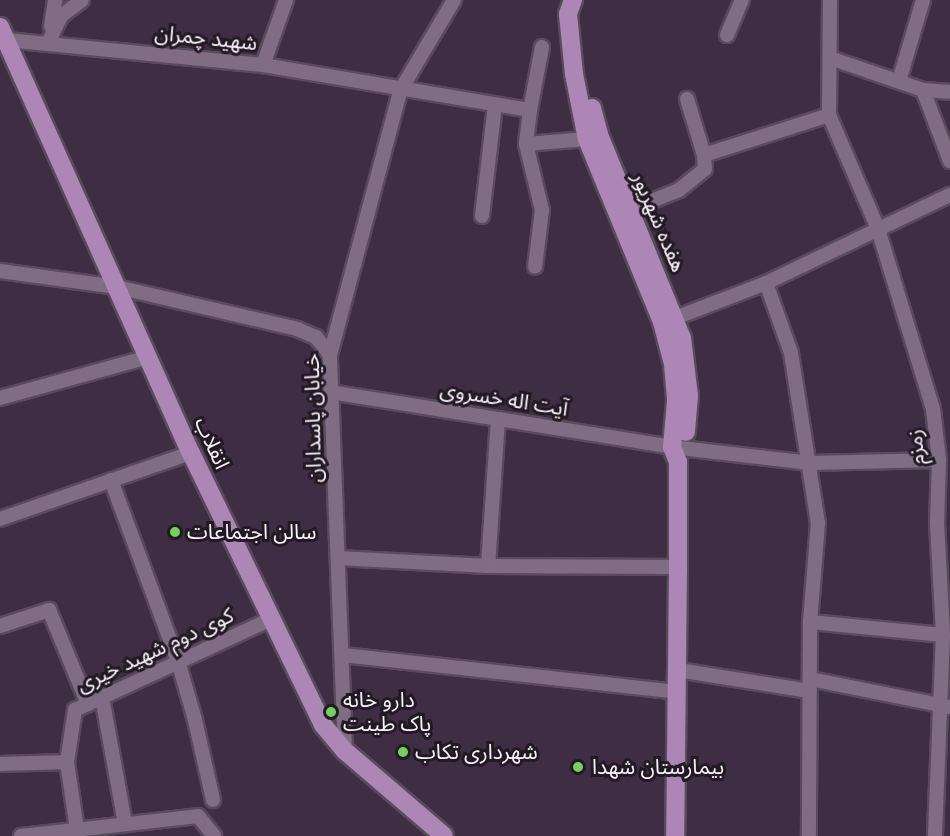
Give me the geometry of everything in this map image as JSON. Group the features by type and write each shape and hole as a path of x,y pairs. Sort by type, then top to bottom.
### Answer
{"main road":[{"name":"هفده شهریور","path":"573,0 568,14 574,74 587,139 668,340 676,401 678,670 675,836"},
{"name":"هفده شهریور","path":"573,0 579,14 593,112 629,210 675,318 687,360 690,396 678,453"},
{"name":"انقلاب","path":"3,34 191,453 269,621 323,725 345,752 444,836"}],"street":[{"path":"48,43 55,0"},
{"path":"48,43 61,16 82,0"},
{"path":"263,65 286,0"},
{"name":"خیابان پاسداران","path":"345,752 344,656 330,355 400,91 454,0"},
{"path":"727,35 742,0"},
{"name":"زمزم","path":"830,0 830,115 878,229 933,409 939,460 937,524 946,707 936,780 935,836"},
{"path":"899,81 923,0"},
{"name":"شهید چمران","path":"3,34 48,43 263,65 400,91 530,110"},
{"path":"535,267 542,210 526,144 542,47"},
{"path":"830,58 923,90 950,92"},
{"path":"923,90 950,161"},
{"path":"629,210 680,190 705,169 704,155 687,99"},
{"path":"482,216 495,105"},
{"path":"704,155 830,115"},
{"path":"526,144 587,139"},
{"path":"675,318 766,283 950,195"},
{"path":"0,271 117,287 297,330 316,338 330,355"},
{"path":"766,283 791,353 818,523 810,622 809,836"},
{"path":"0,398 149,357"},
{"name":"آیت اله خسروی","path":"330,392 498,419 678,453 810,463 939,460"},
{"path":"488,566 498,419"},
{"path":"0,519 191,453"},
{"path":"111,480 178,661 195,720 213,800"},
{"path":"338,558 488,566 678,567"},
{"path":"0,626 49,610 88,704"},
{"name":"کوی دوم شهید خیری","path":"77,832 67,762 75,710 269,621"},
{"path":"810,622 943,635"},
{"path":"344,656 677,692"},
{"path":"678,670 809,685 946,707"},
{"path":"102,698 125,824"},
{"path":"0,764 67,762"},
{"path":"936,780 950,784"},
{"path":"21,836 77,832 198,816 214,836"}],"place":[{"name":"سالن اجتماعات","path":"175,532"},
{"name":"دارو خانه پاک طینت","path":"331,712"},
{"name":"شهرداری تکاب","path":"403,752"},
{"name":"بیمارستان شهدا","path":"578,767"}]}
